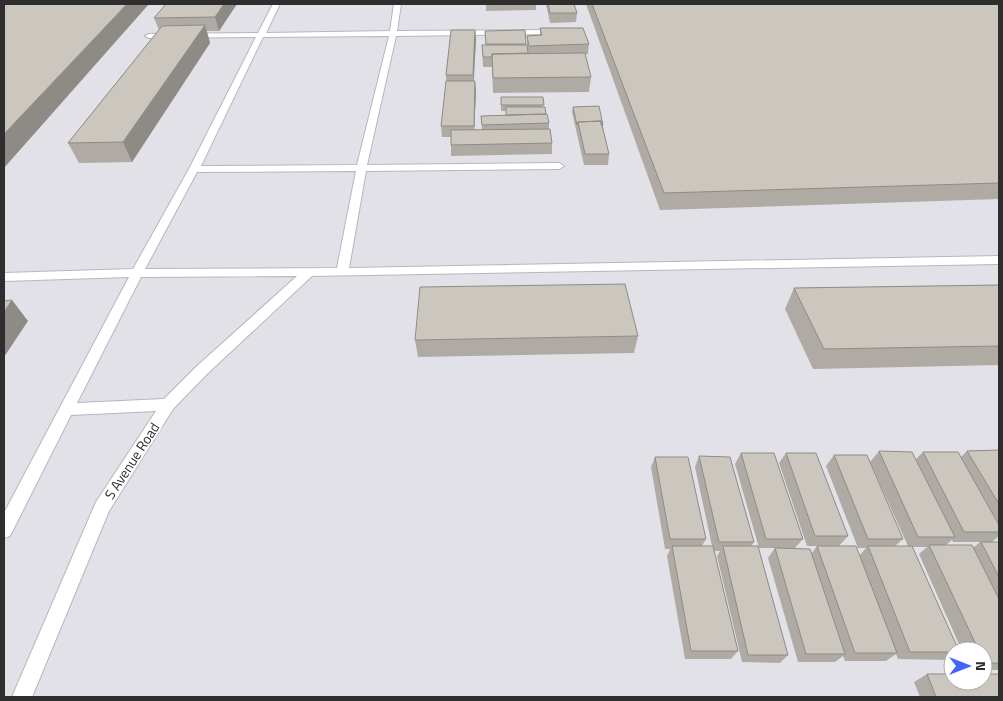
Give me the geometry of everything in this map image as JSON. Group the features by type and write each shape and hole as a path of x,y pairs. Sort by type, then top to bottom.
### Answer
{"lane":[{"path":"4,530 137,272 194,168 276,4"},
{"path":"342,272 361,168 393,34 397,4"},
{"path":"149,36 564,32"},
{"path":"194,168 559,166"},
{"path":"4,278 137,272 342,272 999,260"},
{"name":"S Avenue Road","path":"22,697 102,507 168,405 202,370 310,272"},
{"path":"67,409 168,405"}],"shaded area":[{"path":"4,4 999,4 999,697 4,697"}],"building":[{"path":"4,4 127,4 4,134"},
{"path":"166,4 224,4 215,17 154,18"},
{"path":"548,4 574,4 577,13 550,13"},
{"path":"592,4 999,4 999,183 664,193"},
{"path":"205,25 123,142 68,143 162,26"},
{"path":"540,28 583,28 589,44 529,46 527,36 542,35"},
{"path":"451,30 475,30 473,75 446,75"},
{"path":"525,30 526,44 486,44 485,31"},
{"path":"482,45 527,45 528,53 492,54 492,57 483,57"},
{"path":"585,53 591,77 493,78 492,54"},
{"path":"446,81 475,81 474,126 441,126"},
{"path":"501,97 543,97 544,105 501,105"},
{"path":"599,106 603,125 601,125 601,121 578,122 577,125 573,107"},
{"path":"506,107 545,107 546,114 506,115"},
{"path":"547,114 549,123 482,125 481,116"},
{"path":"601,121 609,154 585,154 578,122"},
{"path":"550,129 552,143 451,145 451,130"},
{"path":"625,284 638,336 415,340 420,287"},
{"path":"999,285 999,346 824,349 794,288"},
{"path":"12,300 4,312 4,301"},
{"path":"999,450 999,504 967,451"},
{"path":"879,451 912,452 955,537 918,537"},
{"path":"923,452 958,452 999,525 999,532 964,532"},
{"path":"741,453 774,453 803,539 766,539"},
{"path":"786,453 816,453 848,536 815,536"},
{"path":"834,455 867,455 903,539 868,539"},
{"path":"699,456 730,457 754,542 719,542"},
{"path":"655,457 688,457 706,539 670,539"},
{"path":"981,542 999,542 999,577"},
{"path":"929,545 972,545 999,599 999,663 993,663 993,641 974,641"},
{"path":"672,546 713,546 738,651 691,651"},
{"path":"723,546 758,546 788,655 748,655"},
{"path":"817,546 856,546 897,653 855,653"},
{"path":"868,546 912,546 955,641 943,641 943,652 910,652"},
{"path":"775,548 810,549 845,654 806,654"},
{"path":"927,674 943,674 943,691 993,691 993,674 998,674 999,676 999,697 936,697"}]}
